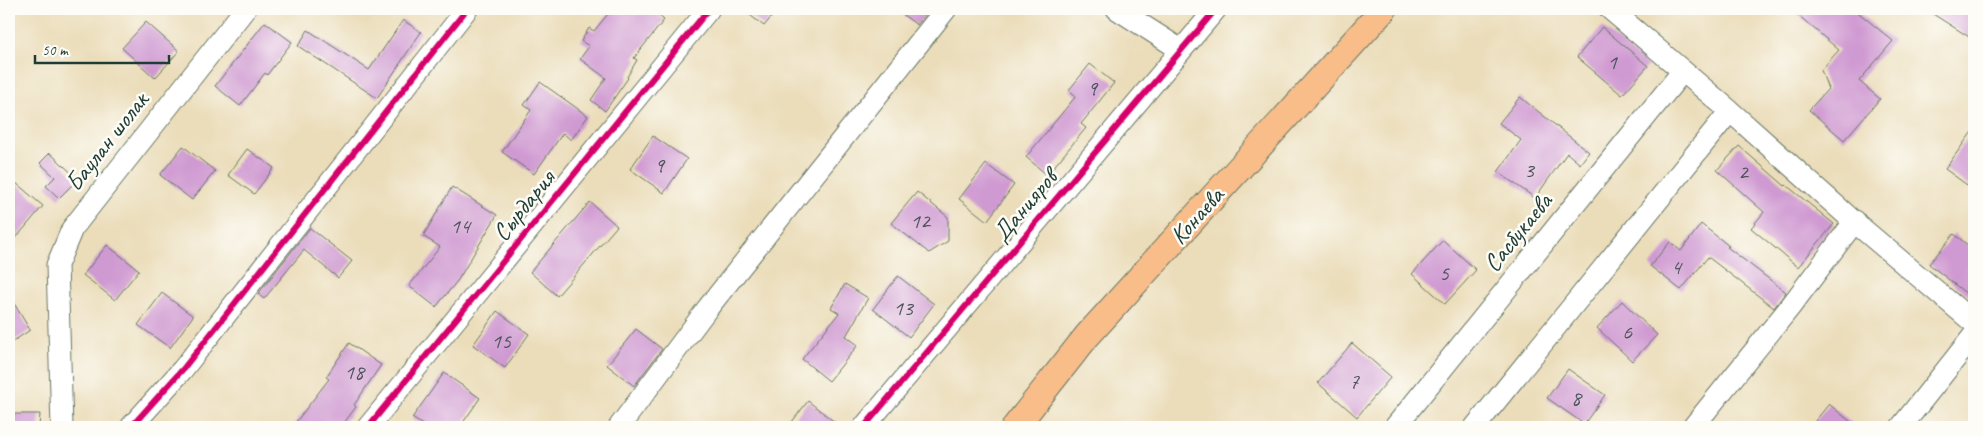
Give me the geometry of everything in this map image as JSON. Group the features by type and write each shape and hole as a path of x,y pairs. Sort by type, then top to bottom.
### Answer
{"main road":[{"name":"Конаева","path":"1015,427 1087,336 1384,9"}],"street":[{"name":"Баулан шолак","path":"62,427 57,264 72,229 245,9"},
{"path":"132,427 183,369 467,9"},
{"name":"Сырдария","path":"368,427 709,9"},
{"path":"619,427 707,308 946,9"},
{"path":"1117,9 1181,50"},
{"name":"Данияров","path":"864,427 1216,9"},
{"path":"1610,9 1974,323"},
{"name":"Сасбукаева","path":"1395,427 1682,72"},
{"path":"1475,427 1730,111"},
{"path":"1693,427 1790,307 1854,221"},
{"path":"1902,427 1974,335"}],"building":[{"path":"612,9 650,9 664,20 634,58 637,60 628,78 605,111 591,100 606,78 580,59 589,46 581,41 589,28 594,31"},
{"path":"742,9 778,9 764,26"},
{"path":"895,9 930,9 917,25"},
{"path":"1791,9 1854,9 1893,41 1859,81 1880,99 1844,140 1809,110 1828,89 1821,70 1839,50"},
{"path":"1925,9 1974,9 1974,40"},
{"path":"403,20 421,32 377,98 298,46 308,30 369,70"},
{"path":"146,22 179,51 155,78 122,48"},
{"path":"265,22 292,42 240,106 215,86"},
{"path":"1602,27 1648,66 1622,95 1577,57"},
{"path":"1090,64 1114,83 1081,124 1086,128 1047,175 1026,157 1076,96 1069,90"},
{"path":"540,82 588,116 571,140 563,133 534,174 502,152 531,110 524,105"},
{"path":"1520,97 1589,152 1580,164 1567,153 1535,198 1498,172 1521,140 1499,123"},
{"path":"1974,129 1974,190 1945,169"},
{"path":"653,136 687,159 664,193 630,169"},
{"path":"183,146 215,171 192,200 160,175"},
{"path":"1739,146 1785,186 1834,224 1798,267 1751,228 1764,212 1717,170"},
{"path":"247,149 274,168 254,194 228,175"},
{"path":"50,153 78,179 59,198 46,186 55,177 40,163"},
{"path":"986,164 1014,185 987,221 959,199"},
{"path":"9,177 43,206 16,238 9,232"},
{"path":"452,187 497,215 458,280 436,307 409,286 440,247 423,236"},
{"path":"917,192 948,217 948,241 929,253 891,223"},
{"path":"590,202 617,226 557,296 530,272"},
{"path":"1701,224 1729,246 1727,247 1786,292 1774,308 1708,257 1681,290 1650,266 1670,242 1681,251"},
{"path":"310,228 352,261 338,278 304,250 264,299 258,294"},
{"path":"1954,234 1974,250 1974,287 1968,295 1929,264"},
{"path":"1443,240 1476,270 1445,304 1412,274"},
{"path":"107,245 139,270 115,300 83,275"},
{"path":"898,276 934,304 909,337 873,309"},
{"path":"845,284 868,298 846,336 858,345 829,381 802,359 839,313 831,308"},
{"path":"162,293 193,316 170,348 138,325"},
{"path":"9,295 30,330 9,344"},
{"path":"1622,301 1657,335 1632,361 1597,328"},
{"path":"497,311 529,334 505,368 473,345"},
{"path":"636,329 662,349 634,386 607,365"},
{"path":"349,343 381,365 354,405 356,407 341,427 292,427 329,379 326,377"},
{"path":"1352,343 1391,377 1357,417 1318,383"},
{"path":"1568,369 1605,395 1584,424 1547,398"},
{"path":"444,373 480,398 460,427 426,427 412,418"},
{"path":"808,401 841,427 788,427"},
{"path":"1829,404 1857,427 1810,427"},
{"path":"12,414 40,414 39,427 12,427"}],"cycle path":[{"path":"131,427 183,369 467,9"},
{"path":"368,427 709,9"},
{"path":"864,427 1216,9"}]}
